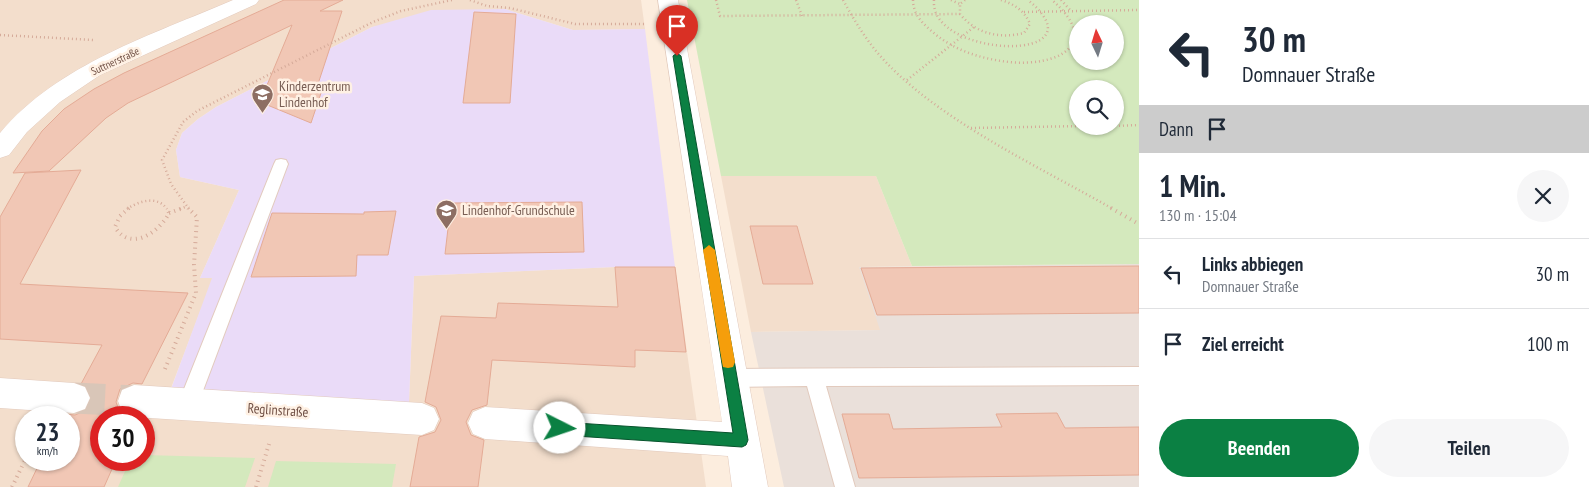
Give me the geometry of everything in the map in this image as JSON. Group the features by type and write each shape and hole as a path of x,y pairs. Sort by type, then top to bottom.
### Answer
{"street":[{"name":"Suttnerstraße","path":"0,149 19,126 52,97 92,70 249,0"},
{"path":"668,0 750,487"},
{"path":"0,393 74,398"},
{"name":"Reglinstraße","path":"142,401 422,419"},
{"path":"485,423 742,440"}],"lane":[{"path":"188,404 281,164"},
{"path":"731,378 1139,376"},
{"path":"814,378 845,487"}],"path":[{"path":"142,401 196,293 194,265 198,217 185,207 166,176 162,160 183,122 190,116 373,22 401,11 452,0"},
{"path":"470,0 487,6 510,8 575,24 653,24"},
{"path":"716,0 720,16 960,14 974,27 995,35 1016,36 1024,33 1030,24 1024,12"},
{"path":"796,0 802,16"},
{"path":"842,0 849,16 877,53 907,80 971,128 1139,224"},
{"path":"913,0 916,14 936,36 951,45 998,60 1020,62 1041,62 1054,58 1065,52 1073,44 1075,35 1071,20 1052,0"},
{"path":"934,0 936,14 942,22 962,36 1000,47 1018,48 1034,45 1044,39 1049,31 1048,21 1042,12 1028,0"},
{"path":"951,0 960,4"},
{"path":"960,4 965,0"},
{"path":"1001,0 1024,12 1139,10"},
{"path":"1062,0 1071,11"},
{"path":"960,4 960,14"},
{"path":"907,80 974,27"},
{"path":"0,35 88,39 104,44 115,60"},
{"path":"1124,126 1139,125"},
{"path":"971,128 1069,126"},
{"path":"158,201 167,207 169,213 167,219 156,231 138,238 121,237 115,227 120,215 126,209 142,202 158,201"},
{"path":"169,213 185,207"},
{"path":"256,487 280,410"},
{"path":"12,487 20,471"}],"shaded area":[{"path":"0,0 641,0 645,29 573,30 505,9 372,27 216,107 198,119 182,133 176,150 180,177 239,190 200,278 213,278 171,388 409,402 414,276 615,267 675,267 706,487 0,487"},
{"name":"Lindenhof-Grundschule","path":"505,9 573,30 645,29 675,267 615,267 414,276 409,403 171,389 212,278 200,278 239,190 180,177 176,150 182,133 216,107 372,27 431,10"},
{"path":"721,176 876,176 912,266 860,267 881,330 751,332"},
{"path":"1139,264 1139,487 784,487 751,332 880,330 859,267"}],"green space":[{"path":"687,0 1139,0 1139,264 912,266 876,176 721,176"},
{"path":"155,455 255,458 245,487 118,487 125,471 155,471"},
{"path":"276,461 396,464 392,487 268,487"}],"building":[{"path":"284,0 343,0 320,11 342,11 318,84 324,84 311,123 260,102 292,25 128,103 106,118 49,171 13,173 42,131 64,109 94,89 124,73"},
{"path":"474,12 516,14 510,103 463,103"},
{"path":"81,170 20,284 188,293 142,384 133,383 120,389 116,402 117,406 90,406 90,471 111,471 104,487 28,487 36,471 80,471 80,413 87,410 92,397 87,386 81,384 102,345 0,339 0,217 25,173"},
{"path":"582,202 584,252 445,254 451,203"},
{"path":"396,211 388,255 357,255 356,276 251,277 272,213 364,214 364,212"},
{"path":"750,226 797,226 813,284 763,284"},
{"path":"1139,266 1139,313 877,315 861,268"},
{"path":"615,267 675,267 686,352 635,350 635,367 492,360 487,405 472,410 466,422 471,435 484,440 478,487 410,487 419,437 435,432 441,420 436,407 425,402 441,316 496,318 498,303 618,307"},
{"path":"1057,413 1065,428 1139,427 1139,475 859,478 842,414 889,414 893,429 1002,427 996,414"}],"tunnel":[{"path":"74,398 134,401"}],"slow traffic":[{"path":"709,250 728,362"}],"place":[{"name":"Kinderzentrum Lindenhof","path":"263,113"},
{"name":"Lindenhof-Grundschule","path":"446,229"}],"route":[{"path":"560,428 742,440 677,56"}]}
